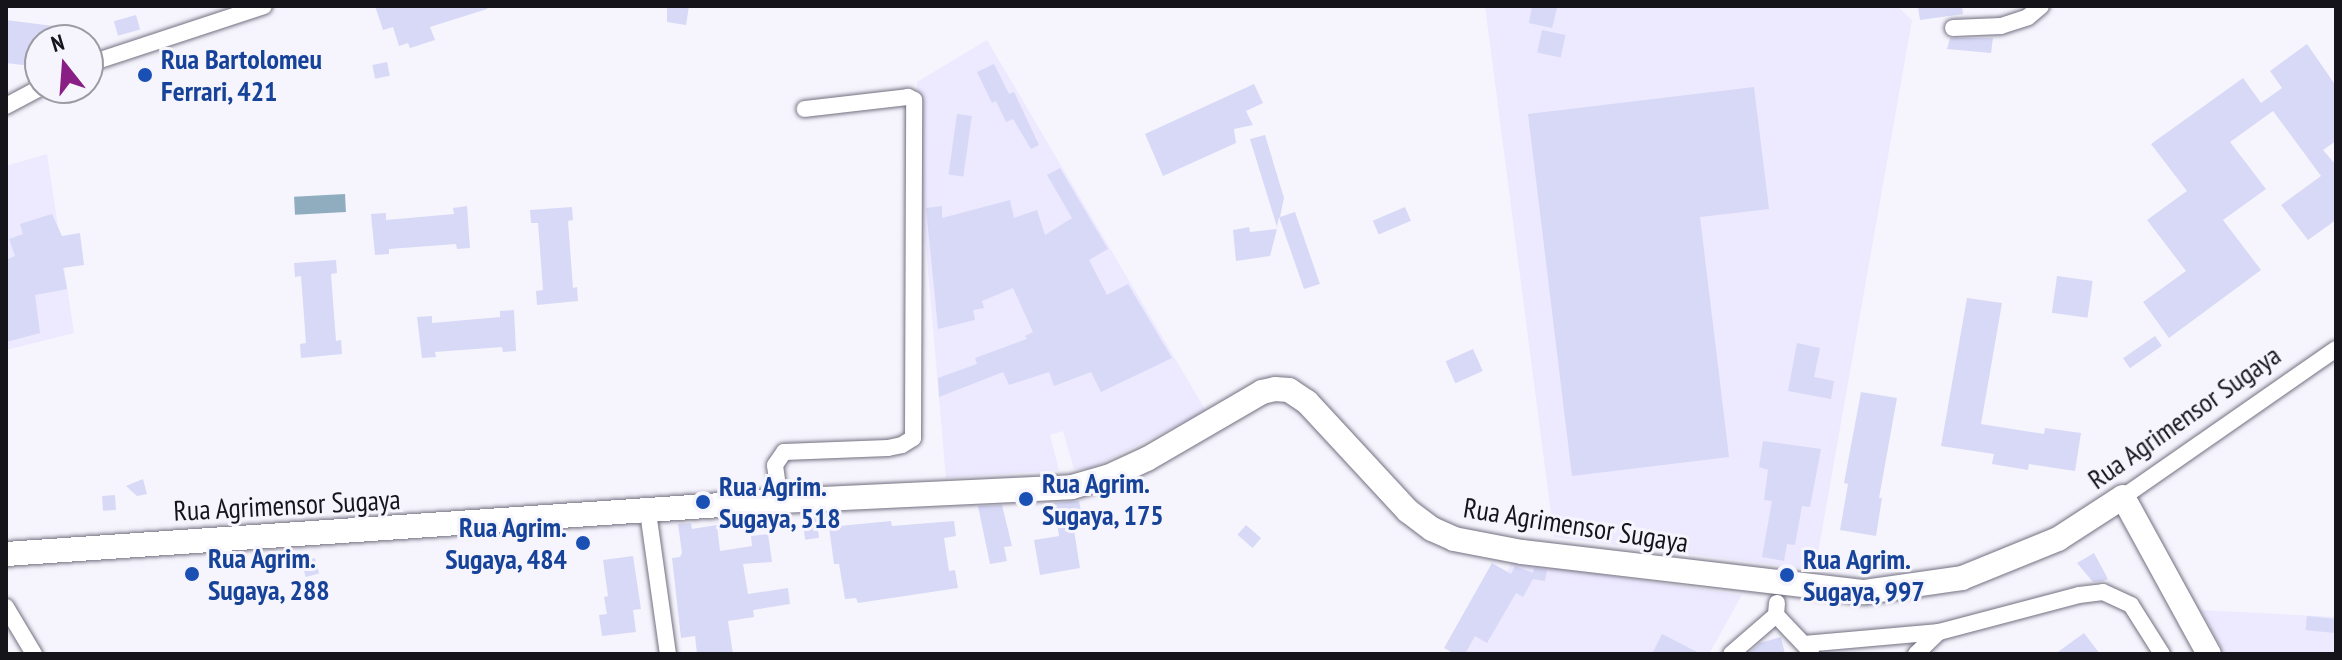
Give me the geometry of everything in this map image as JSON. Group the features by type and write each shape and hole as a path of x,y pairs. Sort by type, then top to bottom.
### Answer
{"main road":[{"name":"Rua Agrimensor Sugaya","path":"6,554 780,501 1072,487 1108,477 1147,459 1262,392 1275,389 1289,390 1307,402 1408,511 1432,529 1454,539 1778,599 1865,592 1962,578 2058,539 2123,497"},
{"path":"2123,497 2209,654"}],"street":[{"path":"104,59 264,6"},
{"path":"1953,28 2001,26 2028,17 2041,6"},
{"path":"6,106 24,96"},
{"path":"780,501 775,465 784,452 888,448 902,445 913,438 914,100 908,97 805,109"},
{"name":"Rua Agrimensor Sugaya","path":"2123,497 2336,349"},
{"path":"648,512 668,654"},
{"path":"1731,654 1778,599 1808,649 1939,632 2079,595 2103,592 2131,605 2162,654"},
{"path":"6,607 34,654"},
{"path":"1916,654 1939,632"}],"shaded area":[{"path":"1485,6 1897,6 1912,20 1815,570 1554,537"},
{"path":"987,40 1206,411 1091,468 1074,469 1063,431 1050,435 1059,470 946,478 924,224 917,82"},
{"path":"47,154 74,333 6,350 6,166"},
{"path":"1513,561 1742,595 1709,654 1460,654"},
{"path":"2201,610 2336,617 2336,654 2225,654"}],"water":[{"path":"345,194 346,212 295,215 294,197"}],"building":[{"path":"375,6 487,6 487,9 430,27 435,40 410,48 408,43 399,46 393,27 383,30"},
{"path":"689,6 686,25 667,22 667,7"},
{"path":"1532,6 1557,8 1552,28 1529,23"},
{"path":"1962,6 1963,14 1920,20 1918,7"},
{"path":"136,15 140,29 118,36 114,21"},
{"path":"6,20 38,24 24,24 24,65 6,63"},
{"path":"1542,30 1565,35 1561,57 1537,52"},
{"path":"1950,38 1993,38 1991,53 1947,49"},
{"path":"2307,44 2336,86 2336,141 2323,150 2336,165 2336,220 2308,240 2281,205 2321,176 2273,111 2230,142 2266,189 2223,220 2261,270 2169,338 2143,302 2186,271 2147,220 2187,191 2151,144 2243,78 2261,103 2282,88 2270,71"},
{"path":"387,62 390,76 375,79 372,65"},
{"path":"994,64 1009,94 1014,92 1039,145 1031,149 1013,119 1006,122 996,101 992,103 977,72"},
{"path":"1254,84 1263,103 1246,111 1253,125 1234,129 1236,143 1163,176 1145,134"},
{"path":"1754,87 1769,209 1700,217 1729,457 1572,476 1528,114"},
{"path":"957,114 972,116 963,176 949,174"},
{"path":"1265,135 1284,198 1280,217 1295,212 1320,284 1304,289 1279,217 1277,227 1250,139"},
{"path":"1060,168 1108,249 1089,260 1107,295 1128,284 1172,358 1101,392 1091,372 1054,386 1049,372 1009,385 1003,372 939,397 938,378 977,364 975,358 1027,339 1025,336 1033,332 1013,288 982,301 984,308 973,310 975,320 938,329 926,208 942,206 942,218 1010,200 1014,218 1037,210 1045,235 1072,218 1047,175"},
{"path":"467,206 470,248 457,249 456,244 389,249 389,254 375,255 371,214 386,213 386,220 454,214 453,208"},
{"path":"572,207 573,220 568,221 573,288 577,287 578,301 537,305 536,291 543,290 538,223 531,223 530,210"},
{"path":"1405,207 1411,221 1379,234 1373,221"},
{"path":"52,214 62,236 80,233 84,265 63,268 67,289 35,295 40,333 6,342 6,260 15,256 9,239 23,234 20,224"},
{"path":"1249,227 1250,232 1277,229 1270,256 1236,261 1233,230"},
{"path":"336,260 337,273 331,274 336,341 341,340 342,354 301,358 300,344 306,343 301,276 295,277 294,263"},
{"path":"2057,276 2093,281 2088,318 2052,313"},
{"path":"1967,298 2002,303 1981,424 2044,434 2045,428 2081,433 2075,471 2029,464 2028,470 1992,464 1994,454 1941,446"},
{"path":"514,310 516,351 503,352 502,347 435,352 436,357 422,358 417,317 432,316 432,323 500,317 500,311"},
{"path":"2155,336 2162,346 2130,368 2123,358"},
{"path":"1797,343 1820,348 1814,377 1834,381 1831,399 1788,391"},
{"path":"1473,349 1483,371 1455,383 1446,361"},
{"path":"1861,392 1897,398 1879,498 1882,498 1876,536 1840,530 1848,484 1844,483"},
{"path":"1763,441 1821,449 1810,507 1802,506 1795,545 1787,544 1784,561 1762,557 1772,501 1764,500 1768,470 1759,467"},
{"path":"143,479 147,494 137,496 126,486"},
{"path":"115,495 116,510 103,511 102,496"},
{"path":"1079,501 1083,522 1073,524 1080,568 1040,575 1034,540 1059,536 1054,503"},
{"path":"1002,505 1012,546 1004,547 1007,561 990,564 978,506"},
{"path":"816,516 819,538 805,540 802,518"},
{"path":"891,521 892,526 954,521 956,536 944,538 949,571 955,570 958,588 858,603 856,598 845,599 839,564 834,564 829,527"},
{"path":"691,523 692,529 717,525 720,551 752,546 751,536 768,534 772,562 743,564 748,594 788,588 790,604 753,610 754,617 728,621 733,654 697,654 695,636 681,638 672,558 680,557 682,553 678,524"},
{"path":"1246,525 1261,538 1253,548 1237,535"},
{"path":"2094,553 2108,579 2093,582 2077,563"},
{"path":"633,556 641,609 633,610 636,632 602,636 599,615 607,614 604,597 608,596 603,560"},
{"path":"315,558 319,573 306,577 301,562"},
{"path":"1492,563 1511,574 1515,566 1533,573 1534,568 1547,570 1545,581 1533,579 1523,597 1516,593 1487,643 1475,636 1465,654 1455,654 1444,648"},
{"path":"2307,616 2336,619 2334,633 2306,630"},
{"path":"2084,633 2100,654 2055,654"},
{"path":"1662,634 1701,654 1652,654"},
{"path":"1781,637 1785,654 1748,654 1760,643"}],"place":[{"name":"Rua Bartolomeu Ferrari, 421","path":"145,75"},
{"name":"Rua Agrim. Sugaya, 175","path":"1026,499"},
{"name":"Rua Agrim. Sugaya, 518","path":"703,502"},
{"name":"Rua Agrim. Sugaya, 484","path":"583,543"},
{"name":"Rua Agrim. Sugaya, 288","path":"192,574"},
{"name":"Rua Agrim. Sugaya, 997","path":"1787,575"}]}
